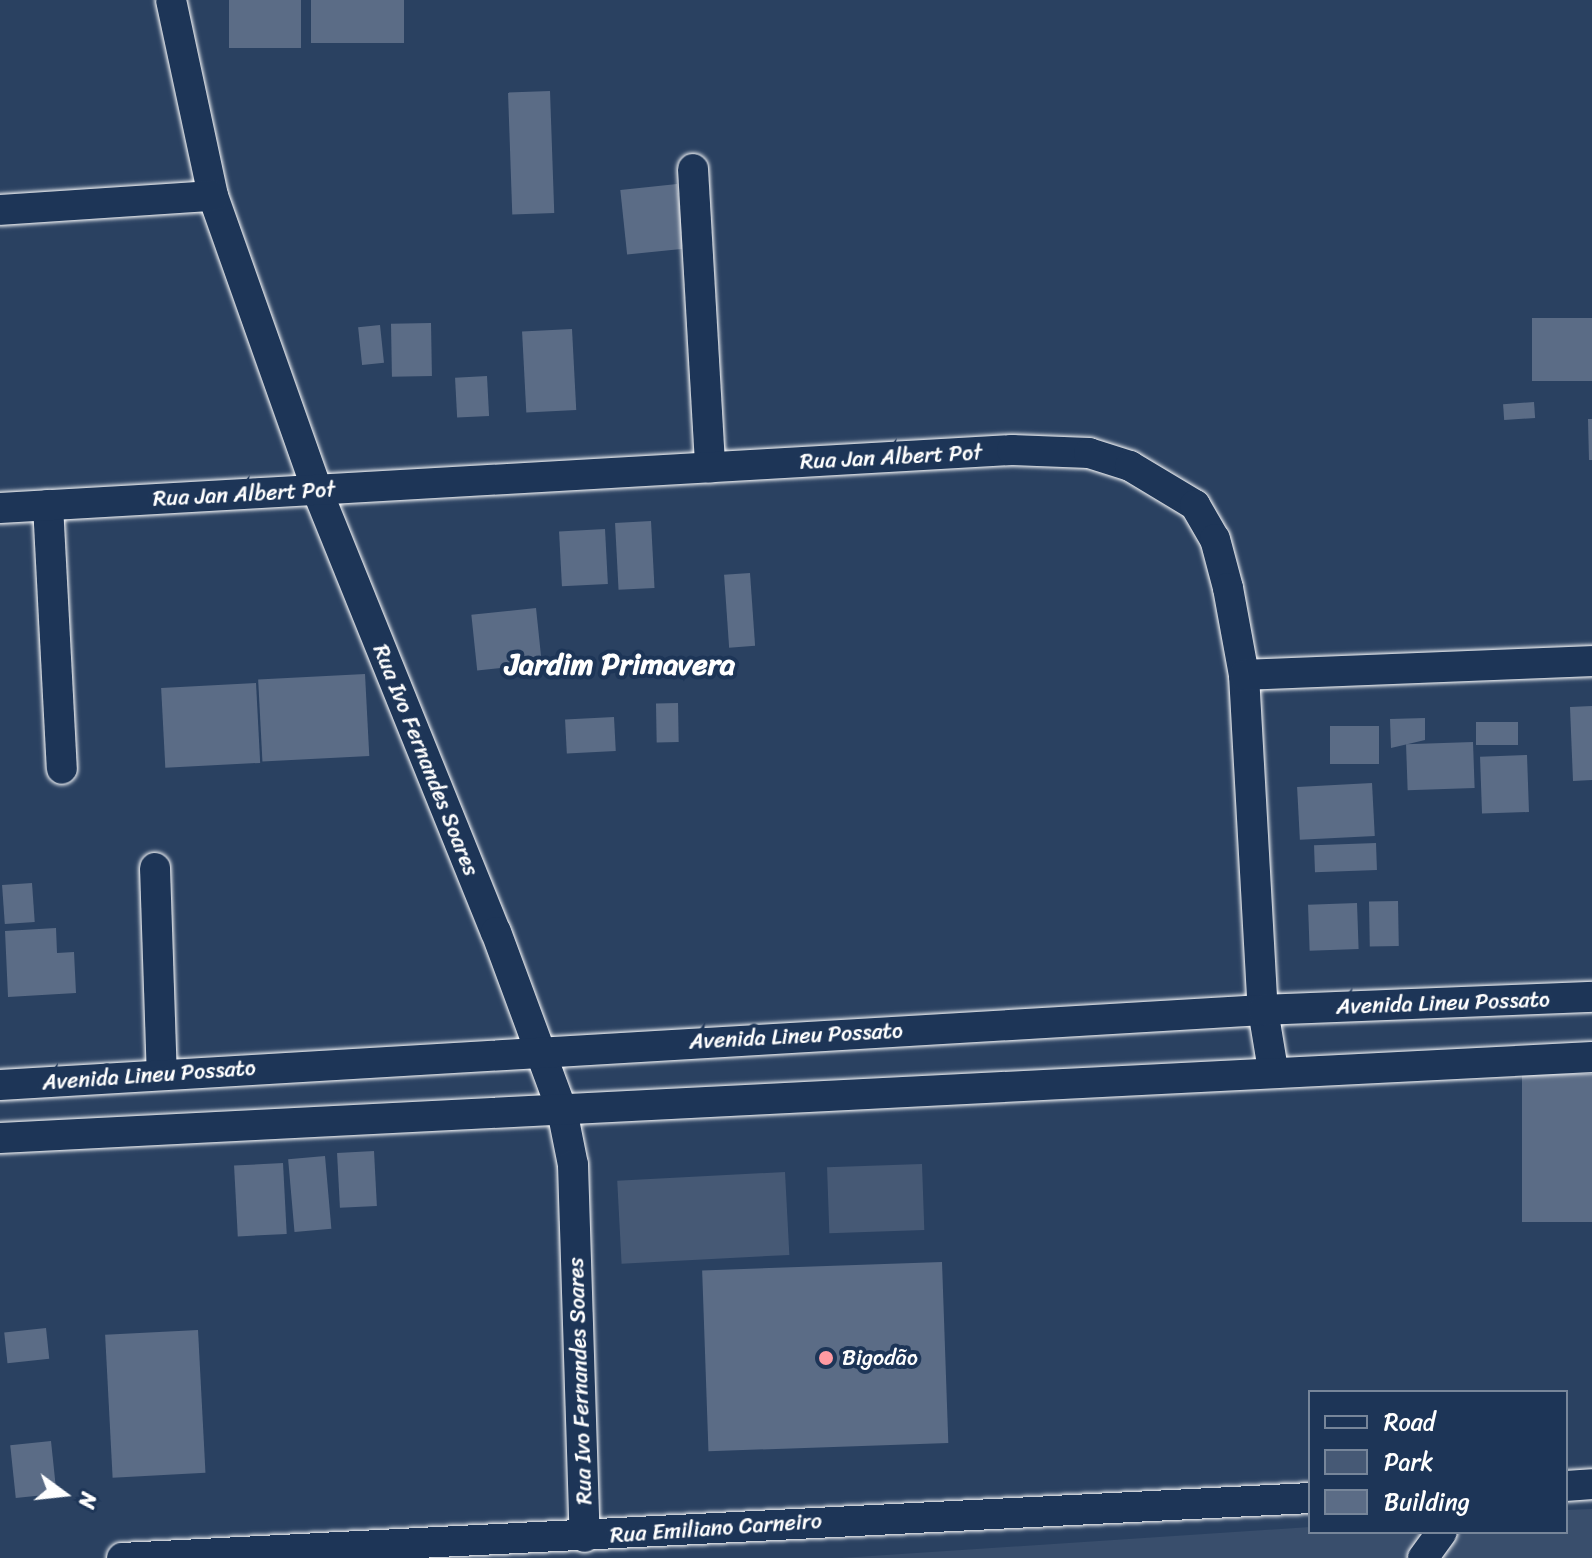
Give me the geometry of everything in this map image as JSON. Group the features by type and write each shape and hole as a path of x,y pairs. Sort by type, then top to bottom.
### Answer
{"street":[{"name":"Rua Ivo Fernandes Soares","path":"171,0 213,196 317,490 496,932 537,1051 562,1110 573,1165 585,1537"},
{"path":"693,169 710,468"},
{"path":"0,210 213,196"},
{"name":"Rua Jan Albert Pot","path":"0,508 1012,450 1089,453 1130,466 1195,505 1215,539 1244,675 1263,1010 1273,1070"},
{"path":"48,505 62,769"},
{"path":"1244,675 1592,661"},
{"path":"155,868 162,1074"},
{"name":"Avenida Lineu Possato","path":"0,1085 1263,1010 1592,997"},
{"path":"0,1138 1273,1070 1592,1057"},
{"path":"1568,1486 1592,1484"},
{"name":"Rua Emiliano Carneiro","path":"122,1558 585,1537 1005,1510 1308,1498"},
{"path":"1423,1558 1441,1534"}],"shaded area":[{"path":"1592,1509 1592,1558 841,1558 1308,1527 1308,1534 1568,1534 1568,1510"}],"green space":[{"path":"922,1164 924,1230 829,1233 827,1167"},
{"path":"785,1172 789,1255 622,1264 617,1181"}],"building":[{"path":"229,0 301,0 301,48 229,48"},
{"path":"311,0 404,0 404,43 311,43"},
{"path":"550,91 554,213 512,214 508,92"},
{"path":"677,184 684,249 627,255 620,190"},
{"path":"1532,318 1592,318 1592,381 1532,381"},
{"path":"431,323 432,376 392,377 391,324"},
{"path":"380,325 384,363 362,365 358,327"},
{"path":"572,329 576,410 526,413 522,332"},
{"path":"487,376 489,416 457,418 455,378"},
{"path":"1534,402 1535,418 1504,420 1503,404"},
{"path":"1588,419 1592,419 1592,460 1589,460"},
{"path":"651,521 655,588 619,590 615,523"},
{"path":"605,529 608,584 562,586 559,531"},
{"path":"750,573 755,646 729,648 724,575"},
{"path":"536,608 542,664 477,670 471,615"},
{"path":"365,674 369,756 262,761 258,680"},
{"path":"256,683 260,763 165,768 161,688"},
{"path":"656,703 678,703 679,742 657,742"},
{"path":"1592,706 1592,780 1573,781 1570,707"},
{"path":"614,717 616,751 567,754 565,720"},
{"path":"1425,718 1425,740 1391,748 1390,719"},
{"path":"1476,722 1518,722 1518,745 1476,745"},
{"path":"1330,726 1379,726 1379,764 1330,764"},
{"path":"1473,742 1475,788 1408,790 1406,744"},
{"path":"1527,755 1529,812 1482,814 1480,757"},
{"path":"1372,783 1375,836 1300,840 1297,787"},
{"path":"1376,843 1377,870 1315,872 1314,845"},
{"path":"32,883 35,922 5,924 2,885"},
{"path":"1398,901 1399,946 1370,946 1369,902"},
{"path":"1357,903 1359,949 1310,951 1308,905"},
{"path":"56,928 57,953 74,952 76,993 8,997 5,931"},
{"path":"1522,1074 1592,1074 1592,1222 1522,1222"},
{"path":"374,1151 377,1206 340,1208 337,1153"},
{"path":"325,1156 331,1229 295,1232 288,1159"},
{"path":"283,1163 287,1234 238,1236 234,1166"},
{"name":"Bigodão","path":"942,1262 948,1443 708,1451 702,1270"},
{"path":"46,1328 49,1359 7,1363 4,1332"},
{"path":"198,1330 205,1473 113,1478 105,1335"},
{"path":"51,1441 57,1494 16,1498 10,1445"}],"place":[{"name":"Bigodão","path":"826,1358"}],"district":[{"name":"Jardim Primavera","path":"620,664"}]}
